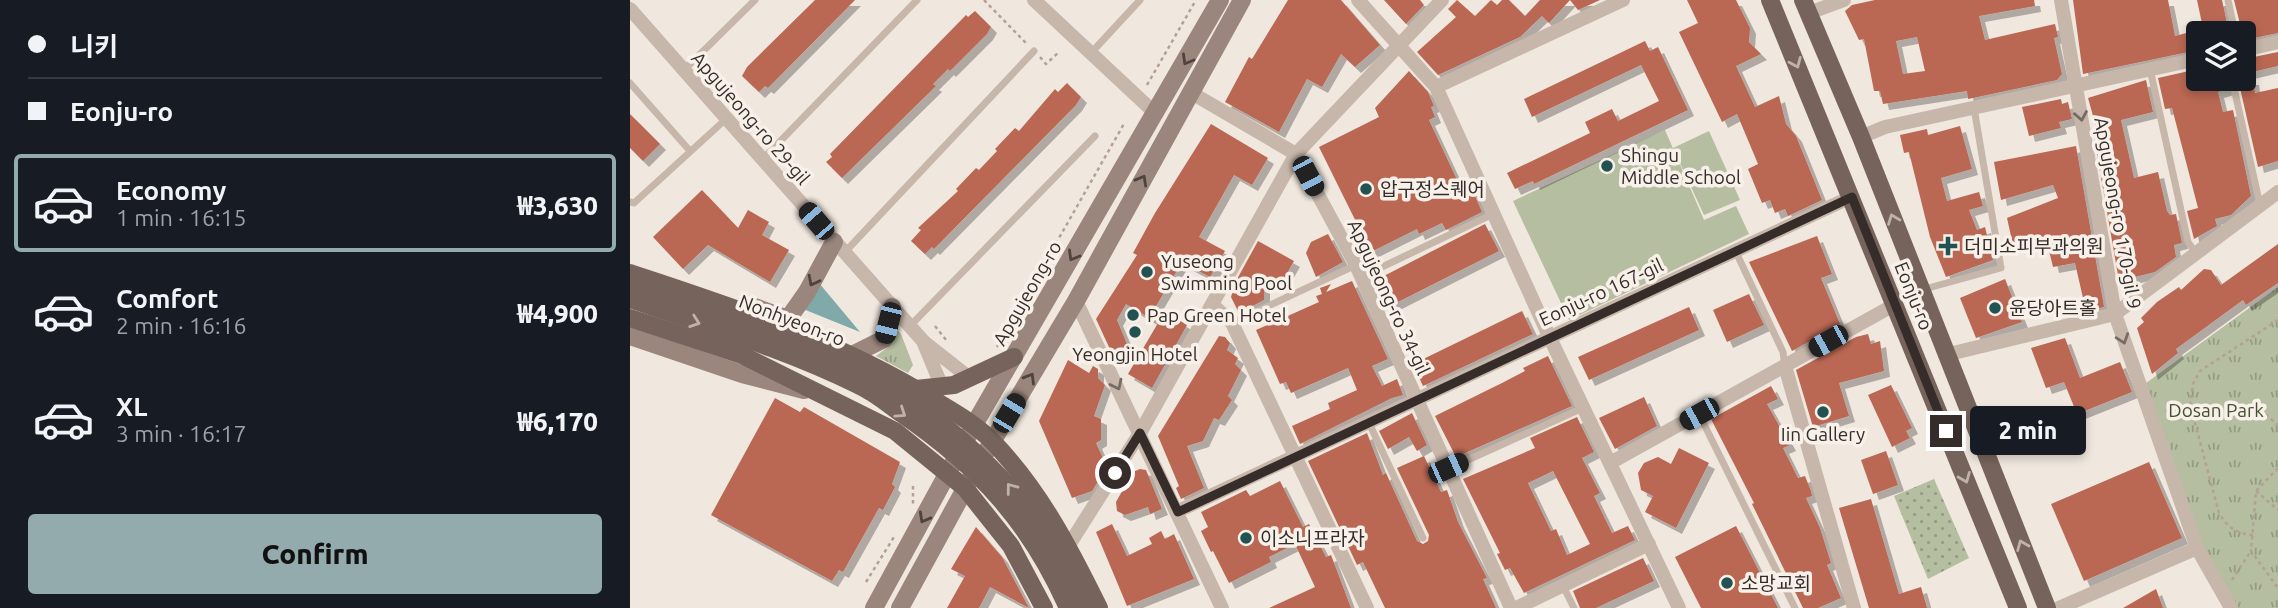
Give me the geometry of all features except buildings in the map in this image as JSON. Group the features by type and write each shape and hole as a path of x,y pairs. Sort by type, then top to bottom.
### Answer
{"main road":[{"name":"Apgujeong-ro","path":"874,608 974,425 1220,0"},
{"path":"900,608 965,488 1076,301 1242,0"},
{"name":"Eonju-ro","path":"1770,0 2018,608"},
{"name":"Eonju-ro","path":"1806,7 1861,137 2047,608"},
{"path":"630,265 793,324 807,292 839,247"},
{"name":"Nonhyeon-ro","path":"630,273 793,324 916,389 974,425 1021,473 1072,551 1088,600"},
{"name":"Nonhyeon-ro","path":"630,284 823,350 880,380 955,432 999,472 1063,559 1088,600 1099,608"},
{"name":"Nonhyeon-ro","path":"630,299 804,359 862,386 949,446 990,486 1025,529 1052,570 1068,608"},
{"path":"850,356 884,339 892,307"},
{"path":"630,318 742,355 895,431 965,488 1011,546 1044,607 1056,593 1068,586 1081,585 1088,600"},
{"path":"630,336 742,374 820,394"},
{"path":"916,389 942,387 971,379 1014,357"},
{"path":"1030,578 1040,581 1061,575 1070,566 1072,551"}],"street":[{"path":"1034,0 1156,114"},
{"path":"1358,0 1436,87 1550,338 1679,608"},
{"path":"1072,551 1296,154 1442,0"},
{"path":"1806,7 1844,0"},
{"name":"Apgujeong-ro 170-gil 9","path":"2061,0 2115,314 2197,548 2231,608"},
{"path":"1436,87 1619,1"},
{"name":"Apgujeong-ro 29-gil","path":"630,9 923,341 942,387"},
{"path":"2256,47 2278,42"},
{"path":"1861,137 1885,127 2186,62"},
{"path":"1191,92 1296,154"},
{"name":"Apgujeong-ro 34-gil","path":"1296,154 1359,271 1513,608"},
{"path":"1945,355 2115,314 2278,192"},
{"name":"Eonju-ro 167-gil","path":"1178,512 1735,249 1852,197"},
{"path":"1076,301 1222,608"},
{"path":"1213,305 1232,323 1367,608"},
{"path":"1610,463 1894,305"},
{"path":"923,341 971,379"},
{"path":"1784,366 1854,608"},
{"path":"1513,608 1648,544"},
{"path":"2059,608 2197,548"}],"lane":[{"path":"684,70 755,0"},
{"path":"762,160 918,0"},
{"path":"1090,54 1140,0"},
{"path":"2228,0 2232,21"},
{"path":"839,247 1034,51"},
{"path":"2150,69 2188,242 2196,253"},
{"path":"630,83 690,151"},
{"path":"2235,91 2260,205"},
{"path":"1920,290 2001,268 1974,108"},
{"path":"630,202 634,203 727,119"},
{"path":"910,327 1095,136"},
{"path":"1232,323 1493,214"},
{"path":"1735,249 1783,352 1784,366"},
{"path":"1448,468 1584,407"},
{"path":"1699,414 1795,608"},
{"path":"1369,423 1423,538"},
{"path":"1563,586 1574,608"}],"path":[{"path":"984,0 1046,64 1059,52"},
{"path":"1143,93 1196,0"},
{"path":"997,347 1125,122"},
{"path":"2253,535 2240,534 2224,522 2190,404 2193,384 2200,371 2278,320"},
{"path":"2255,405 2278,425"},
{"path":"2222,593 2251,551 2256,491 2278,468"},
{"path":"912,485 913,504"},
{"path":"2256,491 2278,510"},
{"path":"866,582 900,527"},
{"path":"2251,551 2278,588"}],"green space":[{"path":"1665,130 1704,220 1736,206 1749,234 1569,320 1513,201"},
{"path":"1709,131 1740,200 1704,215 1673,148"},
{"name":"Dosan Park","path":"2278,287 2278,608 2231,608 2192,536 2142,386"},
{"path":"892,324 901,334 913,365 908,373 876,356 888,347"},
{"path":"1934,479 1969,558 1928,579 1894,496"}],"water":[{"path":"819,283 860,332 803,309"}],"place":[{"name":"Shingu Middle School","path":"1607,166"},
{"name":"압구정스퀘어","path":"1366,189"},
{"name":"더미소피부과의원","path":"1948,246"},
{"name":"Yuseong Swimming Pool","path":"1147,272"},
{"name":"윤당아트홀","path":"1995,308"},
{"name":"Pap Green Hotel","path":"1133,315"},
{"name":"Yeongjin Hotel","path":"1135,332"},
{"name":"Iin Gallery","path":"1823,412"},
{"name":"이소니프라자","path":"1246,538"},
{"name":"소망교회","path":"1727,583"}],"route":[{"path":"1115,473 1140,433 1178,512 1735,249 1852,197 1946,431"}]}
